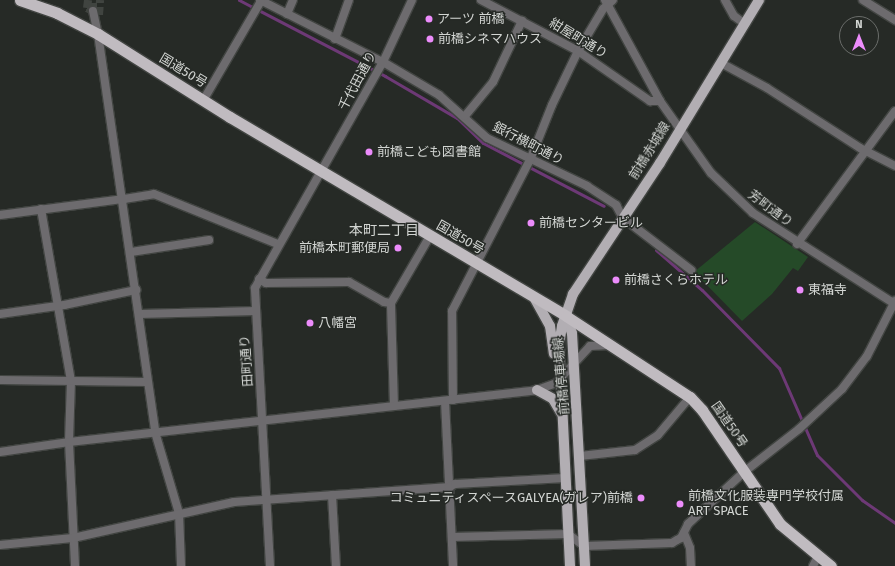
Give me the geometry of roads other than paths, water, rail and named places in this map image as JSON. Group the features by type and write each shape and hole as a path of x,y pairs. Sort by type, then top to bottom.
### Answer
{"highway":[{"name":"国道50号","path":"20,0 57,13 98,34 322,172 566,316 690,397 702,410 780,524 815,561 831,566"}],"main road":[{"name":"前橋赤城線","path":"566,316 573,294 721,64 759,0"},
{"path":"535,298 550,326 560,377"},
{"name":"前橋停車場線","path":"566,316 572,333 585,566"},
{"name":"前橋停車場線","path":"566,316 559,345 570,566"},
{"path":"540,390 561,388 571,389 576,394"},
{"path":"540,390 556,403 564,423"}],"street":[{"path":"287,14 293,0"},
{"path":"335,38 349,0"},
{"name":"千代田通り","path":"322,172 383,62 412,0"},
{"name":"紺屋町通り","path":"481,0 498,4 522,21 578,51 650,101 660,101"},
{"path":"725,0 734,16 745,24"},
{"path":"863,0 895,20"},
{"path":"453,566 449,487 449,400 452,312 530,160 552,105 578,51 608,1"},
{"name":"芳町通り","path":"608,1 660,101 717,179 753,213 798,244 895,303"},
{"path":"204,99 258,5"},
{"name":"銀行横町通り","path":"258,5 287,14 383,62 439,95 465,116 487,138 530,160 587,186 616,205 623,218 691,270"},
{"path":"93,12 98,34 124,199 147,382 155,432 179,512 181,566"},
{"path":"465,116 493,82 522,21"},
{"path":"721,64 767,88 866,151 895,166"},
{"path":"798,244 895,111"},
{"name":"田町通り","path":"270,566 264,420 255,288 278,244 322,172"},
{"path":"0,215 154,194 278,244"},
{"path":"41,209 71,381 69,442 75,566"},
{"path":"394,406 391,303 430,236"},
{"path":"131,252 209,240"},
{"path":"259,279 266,283 348,282 384,302 391,303"},
{"path":"0,314 58,306 136,290"},
{"path":"452,538 568,534 584,546 672,543 684,534 688,524 744,472 799,429 842,389 864,360 895,303"},
{"path":"139,314 256,311"},
{"path":"0,452 155,432 540,390 552,386 590,346 602,344 613,346"},
{"path":"0,380 147,382"},
{"path":"580,456 635,450 658,435 690,397"},
{"path":"0,545 73,538 179,512 234,502 449,487 456,484 566,478"},
{"path":"332,495 336,566"},
{"path":"684,534 690,548 691,566"}],"waterway":[{"path":"239,0 385,76 457,118 483,143 604,206"},
{"path":"656,250 702,290 779,368 817,455 862,500 895,523"}],"tunnel":[{"path":"88,0 87,8 99,15"},
{"path":"93,0 93,11"},
{"path":"99,15 100,0"}],"place":[{"name":"アーツ 前橋","path":"429,19"},
{"name":"前橋シネマハウス","path":"430,39"},
{"name":"前橋こども図書館","path":"369,152"},
{"name":"前橋センタービル","path":"531,223"},
{"name":"前橋本町郵便局","path":"398,248"},
{"name":"前橋さくらホテル","path":"616,280"},
{"name":"東福寺","path":"800,290"},
{"name":"八幡宮","path":"310,323"},
{"name":"コミュニティスペースGALYEA(ガレア)前橋","path":"641,498"},
{"name":"前橋文化服装専門学校付属 ART SPACE","path":"680,504"}],"district":[{"name":"本町二丁目","path":"384,231"}]}
